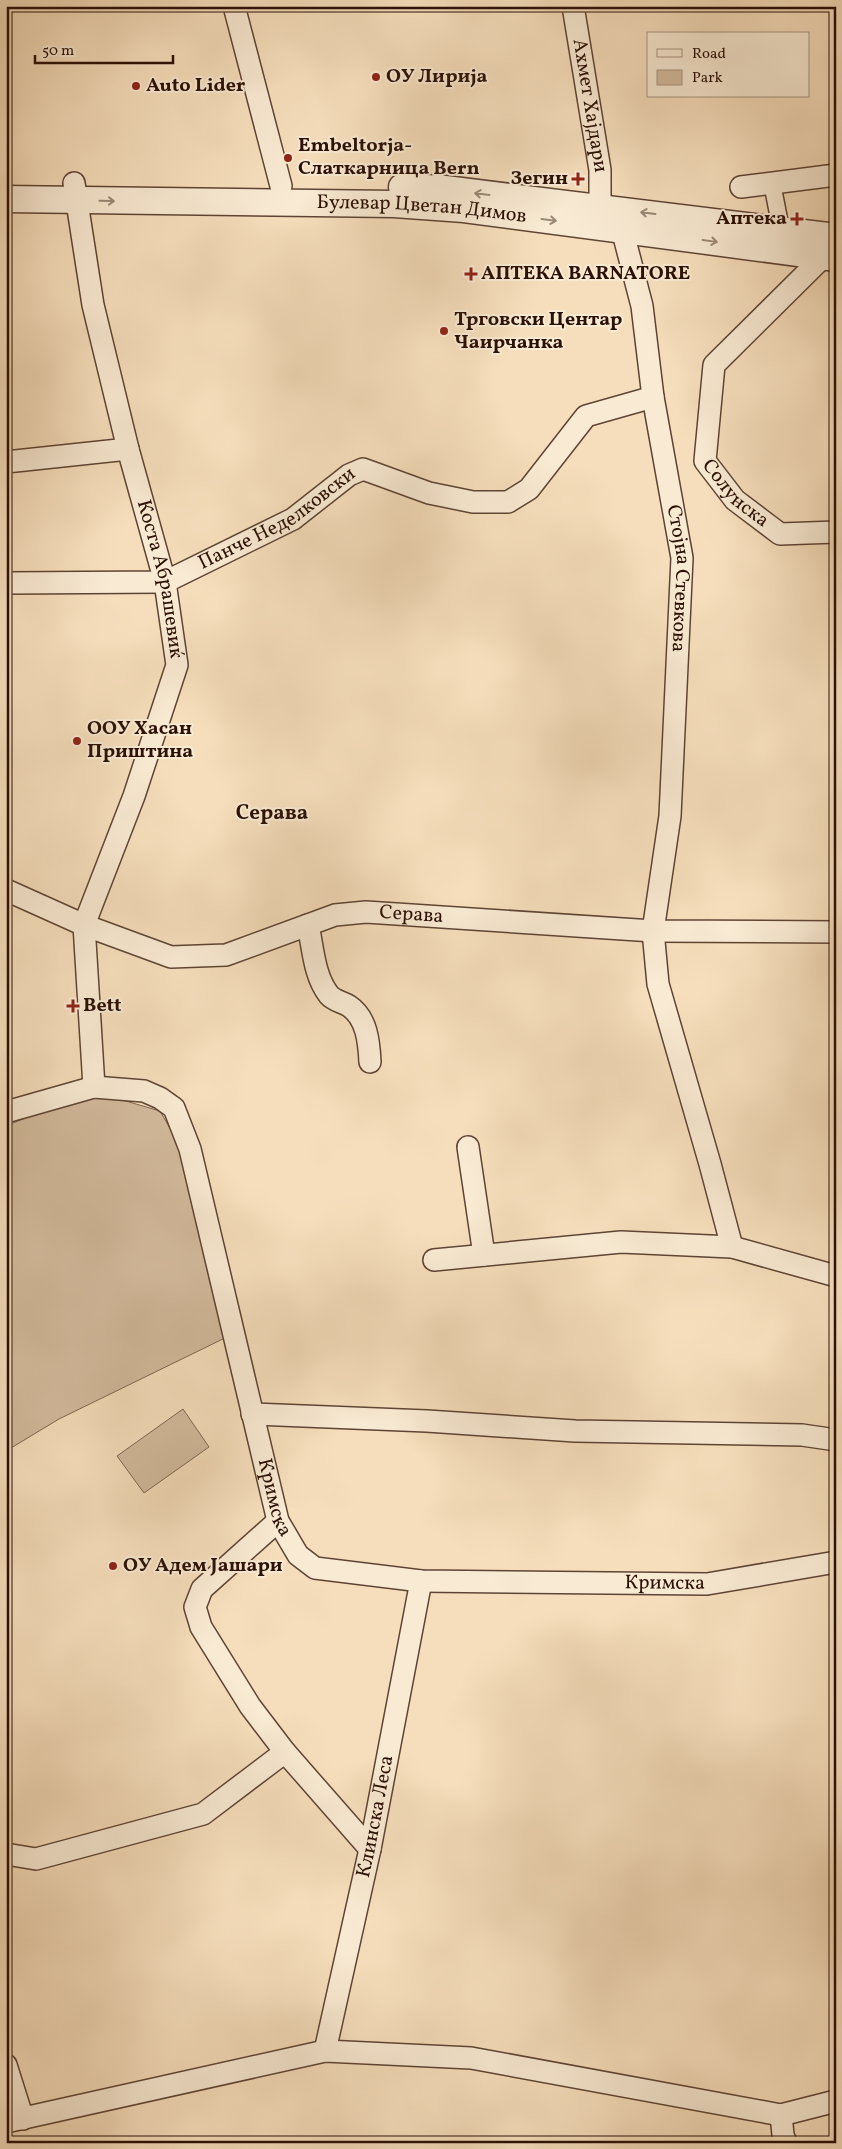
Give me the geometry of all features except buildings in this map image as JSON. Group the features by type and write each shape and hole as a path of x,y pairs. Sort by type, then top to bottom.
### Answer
{"street":[{"path":"234,6 281,186"},
{"name":"Ахмет Хајдари","path":"573,6 600,170 600,207"},
{"path":"741,187 836,175"},
{"name":"Булевар Цветан Димов","path":"6,183 75,192 394,204 832,250"},
{"path":"772,183 781,229"},
{"name":"Булевар Цветан Димов","path":"6,199 75,192 281,186 445,189 781,229 832,250"},
{"name":"Коста Абрашевиќ","path":"75,192 93,305 128,449 165,582 177,666 134,796 84,924 94,1087"},
{"name":"Стојна Стевкова","path":"622,229 642,306 653,397 682,558 670,816 653,931 658,984 732,1247"},
{"name":"Солунска","path":"832,250 714,366 705,461 735,500 780,534 836,532"},
{"name":"Панче Неделковски","path":"6,583 165,582 293,519 350,474 364,469 429,492 473,502 508,502 529,489 586,416 653,397"},
{"path":"6,462 128,449"},
{"name":"Серава","path":"6,890 84,924 171,957 226,955 335,915 366,912 653,931 836,932"},
{"path":"308,925 319,977 330,996 350,1006 363,1021 368,1040 370,1062"},
{"path":"6,1112 94,1087"},
{"name":"Кримска","path":"94,1087 144,1092 160,1098 174,1108 190,1149 278,1521 298,1555 315,1568 421,1581 707,1584 836,1562"},
{"path":"468,1147 484,1255"},
{"path":"434,1260 621,1242 732,1247 836,1276"},
{"path":"252,1414 427,1421 575,1431 802,1435 836,1440"},
{"path":"278,1521 202,1589 195,1607 201,1628 245,1698 285,1752 370,1849"},
{"name":"Клинска Леса","path":"325,2051 370,1849 421,1581"},
{"path":"6,1854 36,1858 203,1814 285,1752"},
{"path":"6,2065 15,2121 325,2051 471,2058 781,2115 836,2101"},
{"path":"781,2115 782,2135 786,2143"}],"green space":[{"path":"105,1095 160,1111 183,1151 229,1336 59,1419 6,1451 6,1126 35,1114"},
{"path":"183,1409 209,1447 144,1493 117,1456"}],"place":[{"name":"ОУ Лирија","path":"376,77"},
{"name":"Auto Lider","path":"136,86"},
{"name":"Embeltorja- Слаткарница Bern","path":"288,158"},
{"name":"Зегин","path":"578,179"},
{"name":"Аптека","path":"797,219"},
{"name":"АПТЕКА BARNATORE","path":"471,274"},
{"name":"Трговски Центар Чаирчанка","path":"444,331"},
{"name":"ООУ Хасан Приштина","path":"77,741"},
{"name":"Bett","path":"73,1006"},
{"name":"ОУ Адем Јашари","path":"113,1566"}],"district":[{"name":"Серава","path":"272,813"}]}
